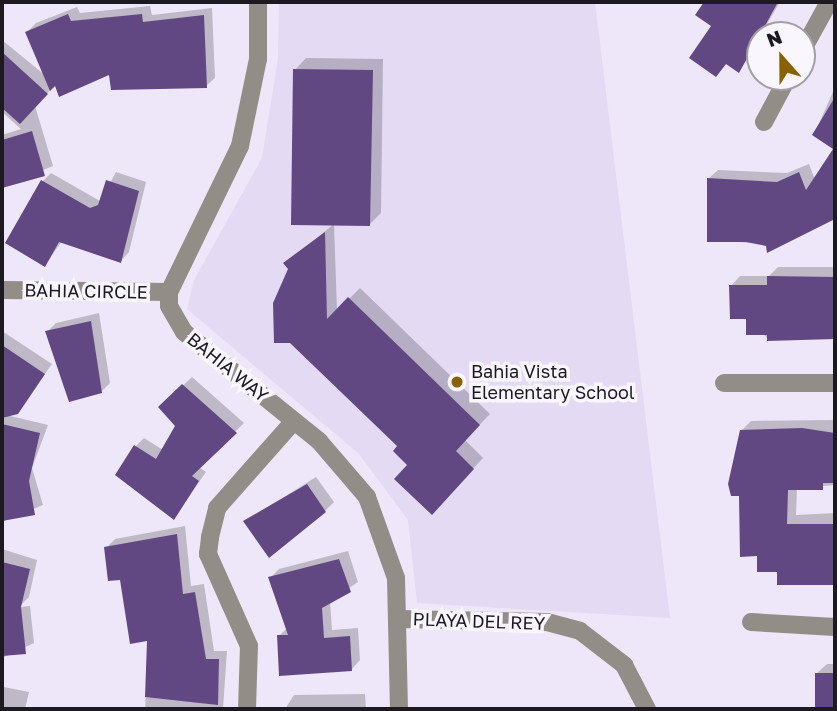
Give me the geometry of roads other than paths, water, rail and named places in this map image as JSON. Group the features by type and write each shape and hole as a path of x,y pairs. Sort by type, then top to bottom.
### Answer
{"street":[{"path":"169,292 240,146 258,59 258,2"},
{"path":"816,26 829,2"},
{"path":"764,121 780,91"},
{"name":"BAHIA CIRCLE","path":"2,290 169,292"},
{"name":"BAHIA WAY","path":"169,292 169,306 184,332 293,421 349,471 378,516 396,578 399,709"},
{"path":"724,383 835,383"},
{"path":"247,709 249,646 208,554 217,508 293,421"},
{"name":"PLAYA DEL REY","path":"398,619 547,621 580,631 624,665 647,709"},
{"path":"751,622 835,627"}],"place":[{"name":"Bahia Vista Elementary School","path":"457,382"}]}
